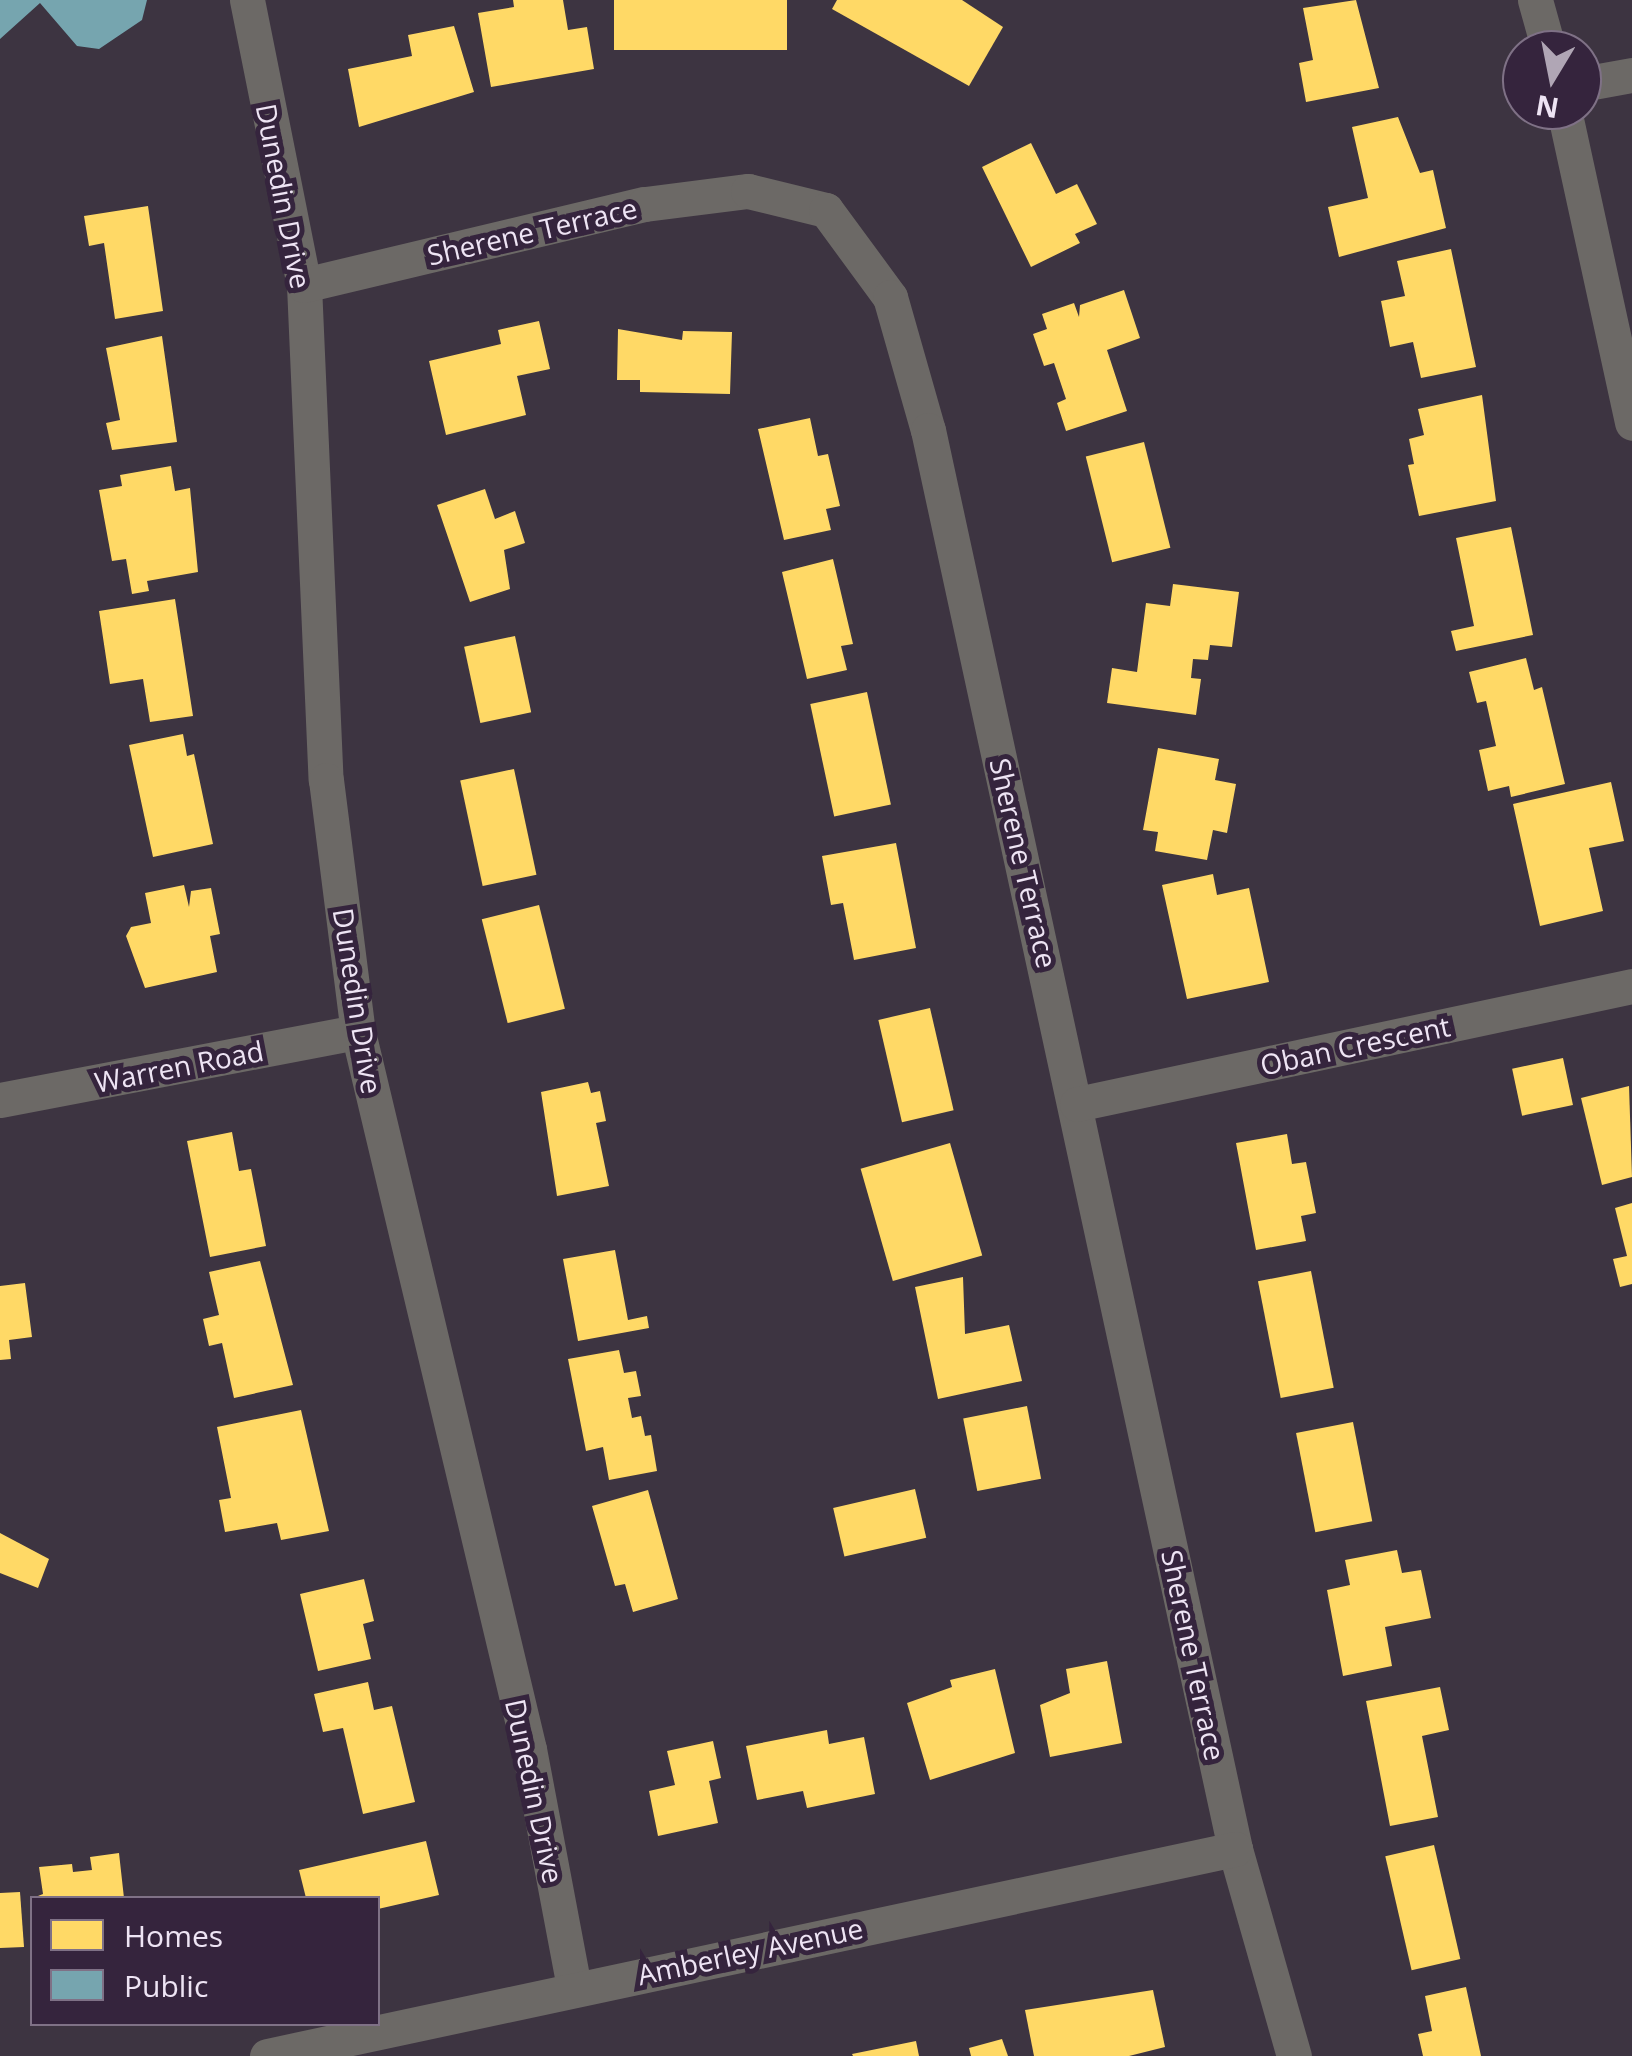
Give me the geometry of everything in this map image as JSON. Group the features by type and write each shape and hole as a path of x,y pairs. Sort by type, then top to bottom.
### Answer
{"street":[{"name":"Dunedin Drive","path":"247,0 304,285 326,780 358,1032 529,1749 574,1987"},
{"path":"1534,0 1542,30"},
{"path":"1602,80 1632,75"},
{"path":"1568,130 1632,423"},
{"name":"Sherene Terrace","path":"304,285 645,204 748,190 826,210 890,298 928,430 1078,1104 1235,1849 1294,2056"},
{"name":"Oban Crescent","path":"1078,1104 1632,986"},
{"name":"Warren Road","path":"0,1100 358,1032"},
{"name":"Amberley Avenue","path":"267,2056 574,1987 1235,1849"}],"building: Homes":[{"path":"513,0 563,0 568,30 587,27 594,69 491,87 478,13 514,7"},
{"path":"614,0 787,0 787,50 614,50"},
{"path":"837,0 962,0 1003,27 969,86 832,9"},
{"path":"1356,0 1379,88 1306,102 1299,63 1313,60 1303,8"},
{"path":"454,26 474,92 359,127 348,69 412,56 408,35"},
{"path":"1398,117 1420,173 1433,170 1446,228 1339,257 1328,207 1368,198 1352,127"},
{"path":"1031,143 1056,194 1077,184 1097,224 1075,234 1080,243 1031,267 982,167"},
{"path":"148,206 163,311 115,319 104,243 89,246 84,216"},
{"path":"1451,249 1476,367 1421,378 1413,342 1390,347 1381,301 1405,296 1397,261"},
{"path":"1124,290 1140,338 1107,350 1127,411 1066,431 1057,403 1066,399 1054,363 1044,366 1033,334 1047,329 1042,314 1074,303 1079,317 1080,305"},
{"path":"539,321 550,369 517,376 526,415 446,435 429,361 501,344 498,330"},
{"path":"618,329 682,340 683,331 732,332 730,394 640,392 640,380 617,380"},
{"path":"162,336 177,442 112,450 106,423 120,420 106,348"},
{"path":"1482,395 1496,501 1419,516 1408,465 1414,464 1409,439 1424,435 1418,409"},
{"path":"810,418 818,456 828,454 840,506 826,509 831,530 784,540 758,429"},
{"path":"1144,442 1170,548 1112,562 1086,457"},
{"path":"171,466 175,491 190,488 198,572 147,581 149,591 132,594 126,559 112,561 99,490 122,486 120,475"},
{"path":"485,489 495,519 515,511 525,543 504,550 510,589 470,602 437,505"},
{"path":"1511,527 1533,635 1456,651 1451,631 1474,626 1456,538"},
{"path":"833,559 853,644 841,646 847,670 807,679 782,572"},
{"path":"1173,584 1239,592 1232,647 1210,645 1208,660 1193,659 1191,678 1201,679 1196,715 1107,703 1112,668 1137,672 1146,603 1170,606"},
{"path":"175,599 193,716 150,722 143,679 110,684 99,611"},
{"path":"515,636 531,712 480,723 464,647"},
{"path":"1526,658 1534,690 1542,687 1565,784 1511,797 1509,786 1488,791 1479,750 1496,746 1486,701 1477,703 1469,672"},
{"path":"867,692 891,804 834,817 810,704"},
{"path":"183,734 187,756 194,754 213,844 153,857 129,745"},
{"path":"1158,748 1219,759 1215,780 1236,784 1227,833 1213,830 1207,860 1155,851 1158,832 1143,830"},
{"path":"514,769 536,875 483,886 460,780"},
{"path":"1611,782 1624,841 1589,848 1603,911 1540,926 1513,804"},
{"path":"896,843 916,948 854,960 843,903 831,905 822,856"},
{"path":"1213,874 1217,895 1249,888 1269,982 1187,999 1162,885"},
{"path":"184,885 189,907 191,891 211,888 220,934 210,936 217,972 145,988 126,936 131,927 151,923 145,893"},
{"path":"539,905 565,1009 508,1023 482,919"},
{"path":"930,1008 954,1110 902,1122 878,1020"},
{"path":"1563,1058 1573,1105 1522,1116 1512,1069"},
{"path":"588,1082 591,1093 600,1091 606,1121 596,1123 609,1186 557,1196 541,1092"},
{"path":"1629,1086 1632,1177 1602,1185 1581,1098"},
{"path":"232,1132 239,1171 251,1169 266,1246 210,1257 187,1141"},
{"path":"1287,1134 1292,1164 1306,1162 1316,1213 1301,1216 1306,1241 1256,1250 1236,1143"},
{"path":"950,1143 982,1255 893,1281 861,1169"},
{"path":"1632,1203 1632,1284 1620,1287 1613,1259 1627,1256 1615,1208"},
{"path":"615,1250 628,1320 647,1316 649,1328 578,1341 563,1259"},
{"path":"260,1261 293,1385 234,1398 222,1343 209,1346 203,1319 219,1315 209,1272"},
{"path":"1311,1271 1334,1388 1281,1398 1258,1281"},
{"path":"963,1277 965,1334 1009,1325 1022,1381 938,1399 915,1287"},
{"path":"25,1283 32,1337 9,1340 11,1359 0,1360 0,1286"},
{"path":"619,1350 624,1373 636,1371 641,1396 628,1398 632,1418 641,1416 645,1436 651,1435 657,1471 609,1480 603,1447 586,1451 568,1359"},
{"path":"1027,1406 1041,1479 977,1491 963,1418"},
{"path":"301,1410 329,1531 281,1540 277,1523 225,1532 219,1500 231,1498 217,1427"},
{"path":"1353,1422 1372,1521 1315,1532 1296,1433"},
{"path":"915,1489 926,1538 844,1557 833,1508"},
{"path":"648,1490 678,1599 633,1612 625,1584 615,1586 592,1506"},
{"path":"0,1533 49,1559 38,1588 0,1573"},
{"path":"1397,1550 1402,1573 1421,1570 1431,1618 1385,1627 1392,1666 1343,1676 1327,1590 1350,1585 1345,1560"},
{"path":"364,1579 374,1621 363,1624 371,1659 318,1671 300,1594"},
{"path":"1107,1661 1122,1743 1050,1757 1040,1705 1070,1693 1066,1669"},
{"path":"995,1669 1015,1753 930,1780 907,1703 952,1687 950,1680"},
{"path":"368,1682 374,1710 392,1706 415,1802 363,1814 343,1728 323,1732 314,1694"},
{"path":"1440,1687 1449,1730 1422,1736 1438,1817 1390,1826 1366,1701"},
{"path":"827,1730 829,1744 864,1737 875,1794 807,1808 803,1791 757,1800 746,1746"},
{"path":"713,1741 721,1778 709,1781 718,1823 658,1836 649,1791 675,1785 667,1751"},
{"path":"426,1841 439,1895 380,1909 380,1896 306,1896 299,1870"},
{"path":"1434,1845 1460,1959 1412,1970 1385,1856"},
{"path":"119,1853 124,1896 38,1896 43,1894 39,1867 72,1864 73,1872 92,1870 90,1857"},
{"path":"20,1892 24,1947 0,1948 0,1893"},
{"path":"1466,1987 1481,2056 1423,2056 1418,2034 1432,2031 1425,1996"},
{"path":"1153,1990 1165,2047 1129,2056 1034,2056 1025,2010"},
{"path":"1002,2039 1008,2056 971,2056 969,2048"},
{"path":"916,2041 919,2056 852,2054"}],"building: Public":[{"path":"0,0 147,0 142,20 99,49 77,46 40,3 0,39"}]}
